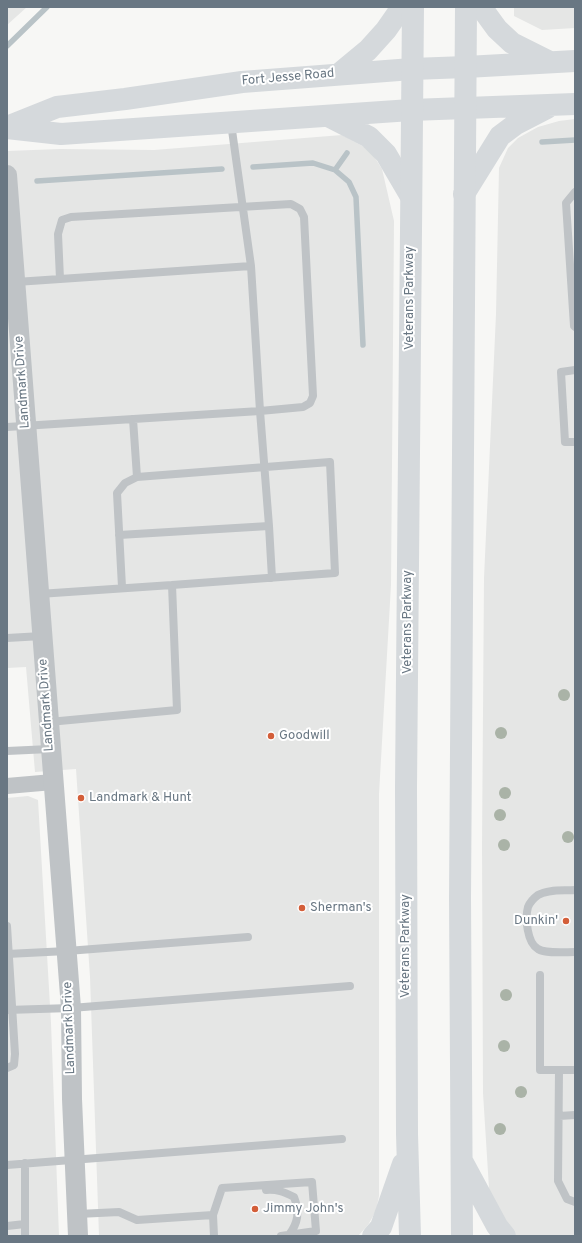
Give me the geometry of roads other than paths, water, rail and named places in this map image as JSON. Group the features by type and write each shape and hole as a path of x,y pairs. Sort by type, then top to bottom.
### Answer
{"main road":[{"path":"339,74 368,50 386,30 402,7"},
{"name":"Veterans Parkway","path":"410,1236 407,1151 406,787 410,195 413,7"},
{"path":"462,1236 460,889 466,7"},
{"path":"481,7 496,29 512,43 551,62"},
{"name":"Fort Jesse Road","path":"7,128 57,107 242,82 412,69 575,61"},
{"name":"Fort Jesse Road","path":"7,128 61,134 411,110 575,104"},
{"path":"464,194 500,136 516,124 552,106"},
{"path":"328,116 369,137 386,154 410,195"},
{"path":"373,1236 381,1227 407,1151"},
{"path":"461,1158 497,1226 505,1236"}],"street":[{"name":"Landmark Drive","path":"7,175 10,261 15,282 16,427 39,594 70,1008 78,1236"},
{"path":"7,786 53,782"}],"lane":[{"path":"231,122 251,266 272,578"},
{"path":"575,192 566,203 575,327"},
{"path":"16,427 303,407 310,403 313,396 304,217 300,209 290,204 71,217 62,220 58,234 60,279"},
{"path":"15,282 251,266"},
{"path":"575,370 561,372 565,442 575,442"},
{"path":"133,419 137,477"},
{"path":"39,594 335,573 330,462 137,477 125,484 116,493 122,587"},
{"path":"119,535 269,526"},
{"path":"48,722 177,710 172,585"},
{"path":"7,638 42,636"},
{"path":"7,752 50,749"},
{"path":"575,890 543,892 534,898 530,904 528,913 528,937 534,947 544,951 575,952"},
{"path":"7,926 10,1009 15,1054 14,1065 7,1068"},
{"path":"8,954 248,938"},
{"path":"540,975 540,1070 575,1070"},
{"path":"10,1009 70,1008 350,986"},
{"path":"558,1070 558,1181 567,1199 575,1202"},
{"path":"559,1116 575,1116"},
{"path":"7,1165 342,1139"},
{"path":"25,1163 25,1236"},
{"path":"214,1236 213,1215 222,1188 312,1182 316,1231 285,1236"},
{"path":"220,1194 275,1189 294,1197 298,1206 295,1226 285,1236"},
{"path":"78,1214 119,1212 137,1220 213,1215"},
{"path":"7,1226 25,1224"}],"waterway":[{"path":"7,46 47,7"},
{"path":"542,142 575,140"},
{"path":"335,170 347,153"},
{"path":"253,167 313,163 335,170 349,182 356,197 363,345"},
{"path":"37,181 222,169"}],"place":[{"name":"Goodwill","path":"271,736"},
{"name":"Landmark & Hunt","path":"81,798"},
{"name":"Sherman's","path":"302,908"},
{"name":"Dunkin'","path":"566,921"},
{"name":"Jimmy John's","path":"255,1209"}]}
